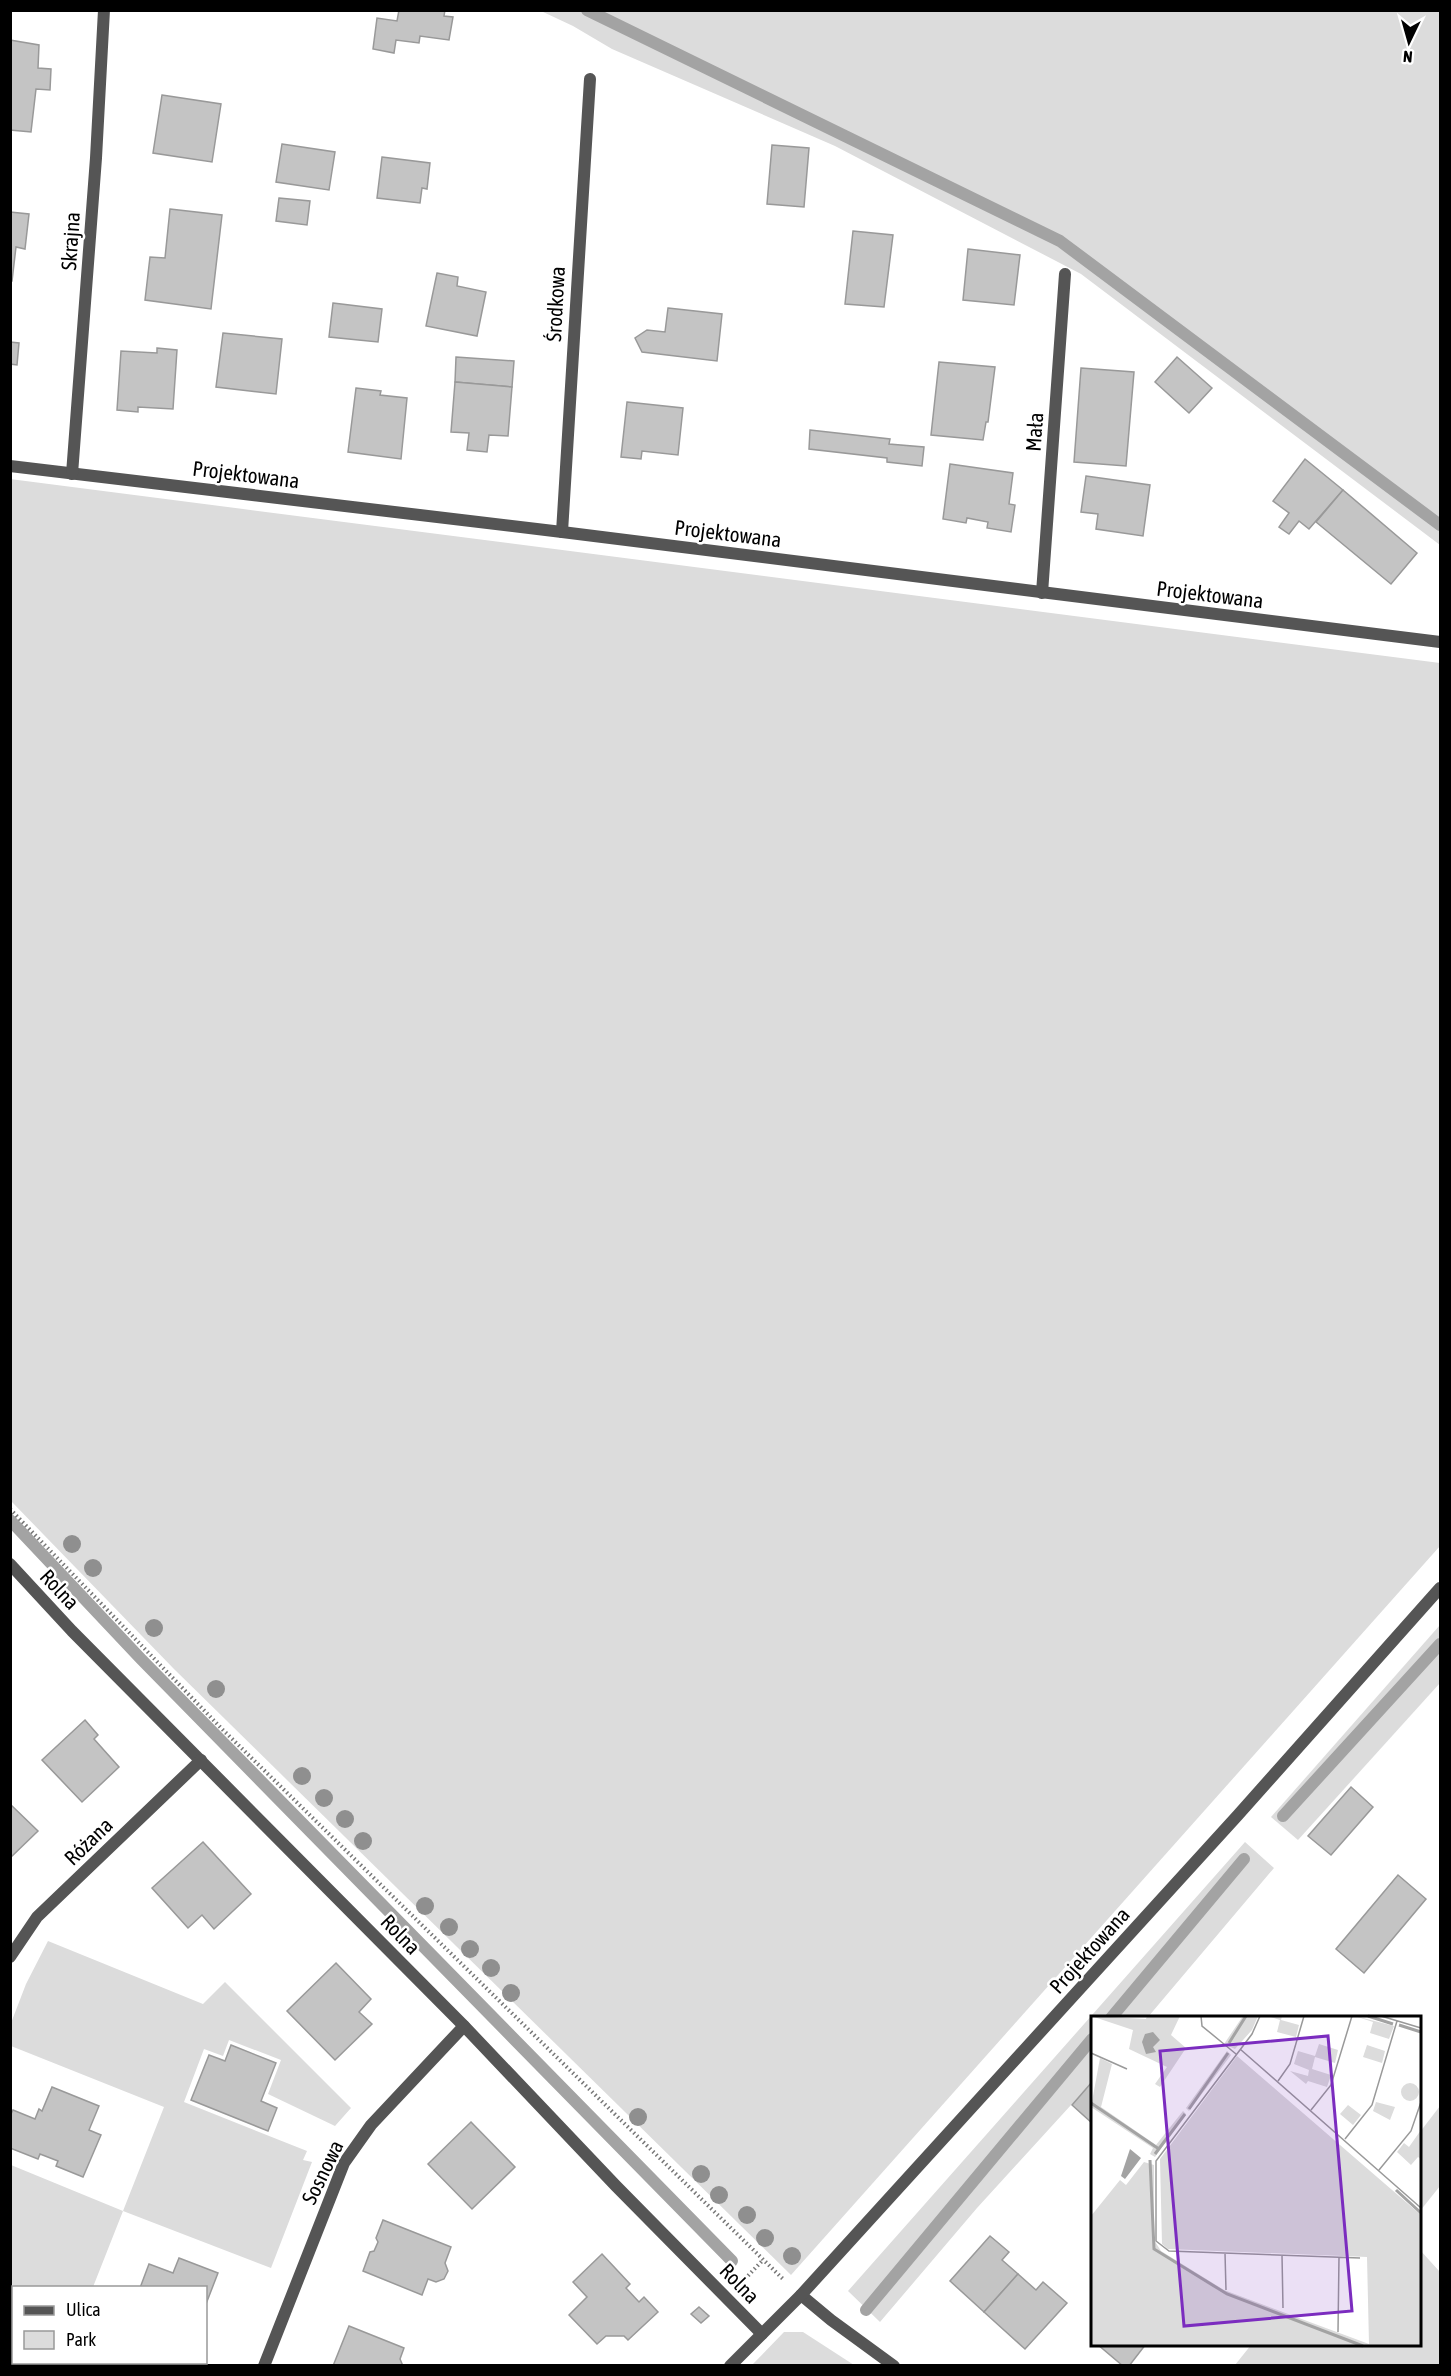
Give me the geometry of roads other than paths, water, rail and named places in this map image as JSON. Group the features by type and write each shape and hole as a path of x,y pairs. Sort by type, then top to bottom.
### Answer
{"street":[{"name":"Skrajna","path":"72,474 95,167 104,10"},
{"name":"Środkowa","path":"562,532 590,78"},
{"name":"Mała","path":"1042,593 1065,274"},
{"name":"Projektowana","path":"10,466 562,532 1440,642"},
{"name":"Rolna","path":"10,1564 72,1630 464,2026 616,2186 762,2334"},
{"name":"Projektowana","path":"730,2366 801,2295 1222,1833 1440,1588"},
{"name":"Różana","path":"10,1957 36,1917 201,1760"},
{"name":"Sosnowa","path":"264,2366 344,2163 371,2125 464,2026"},
{"path":"801,2295 894,2366"}],"waterway":[{"path":"587,10 1060,241 1440,525"},
{"path":"10,1520 141,1659 732,2261"},
{"path":"1283,1816 1440,1644"},
{"path":"1113,2016 1244,1859"},
{"path":"866,2310 1091,2040"}]}
